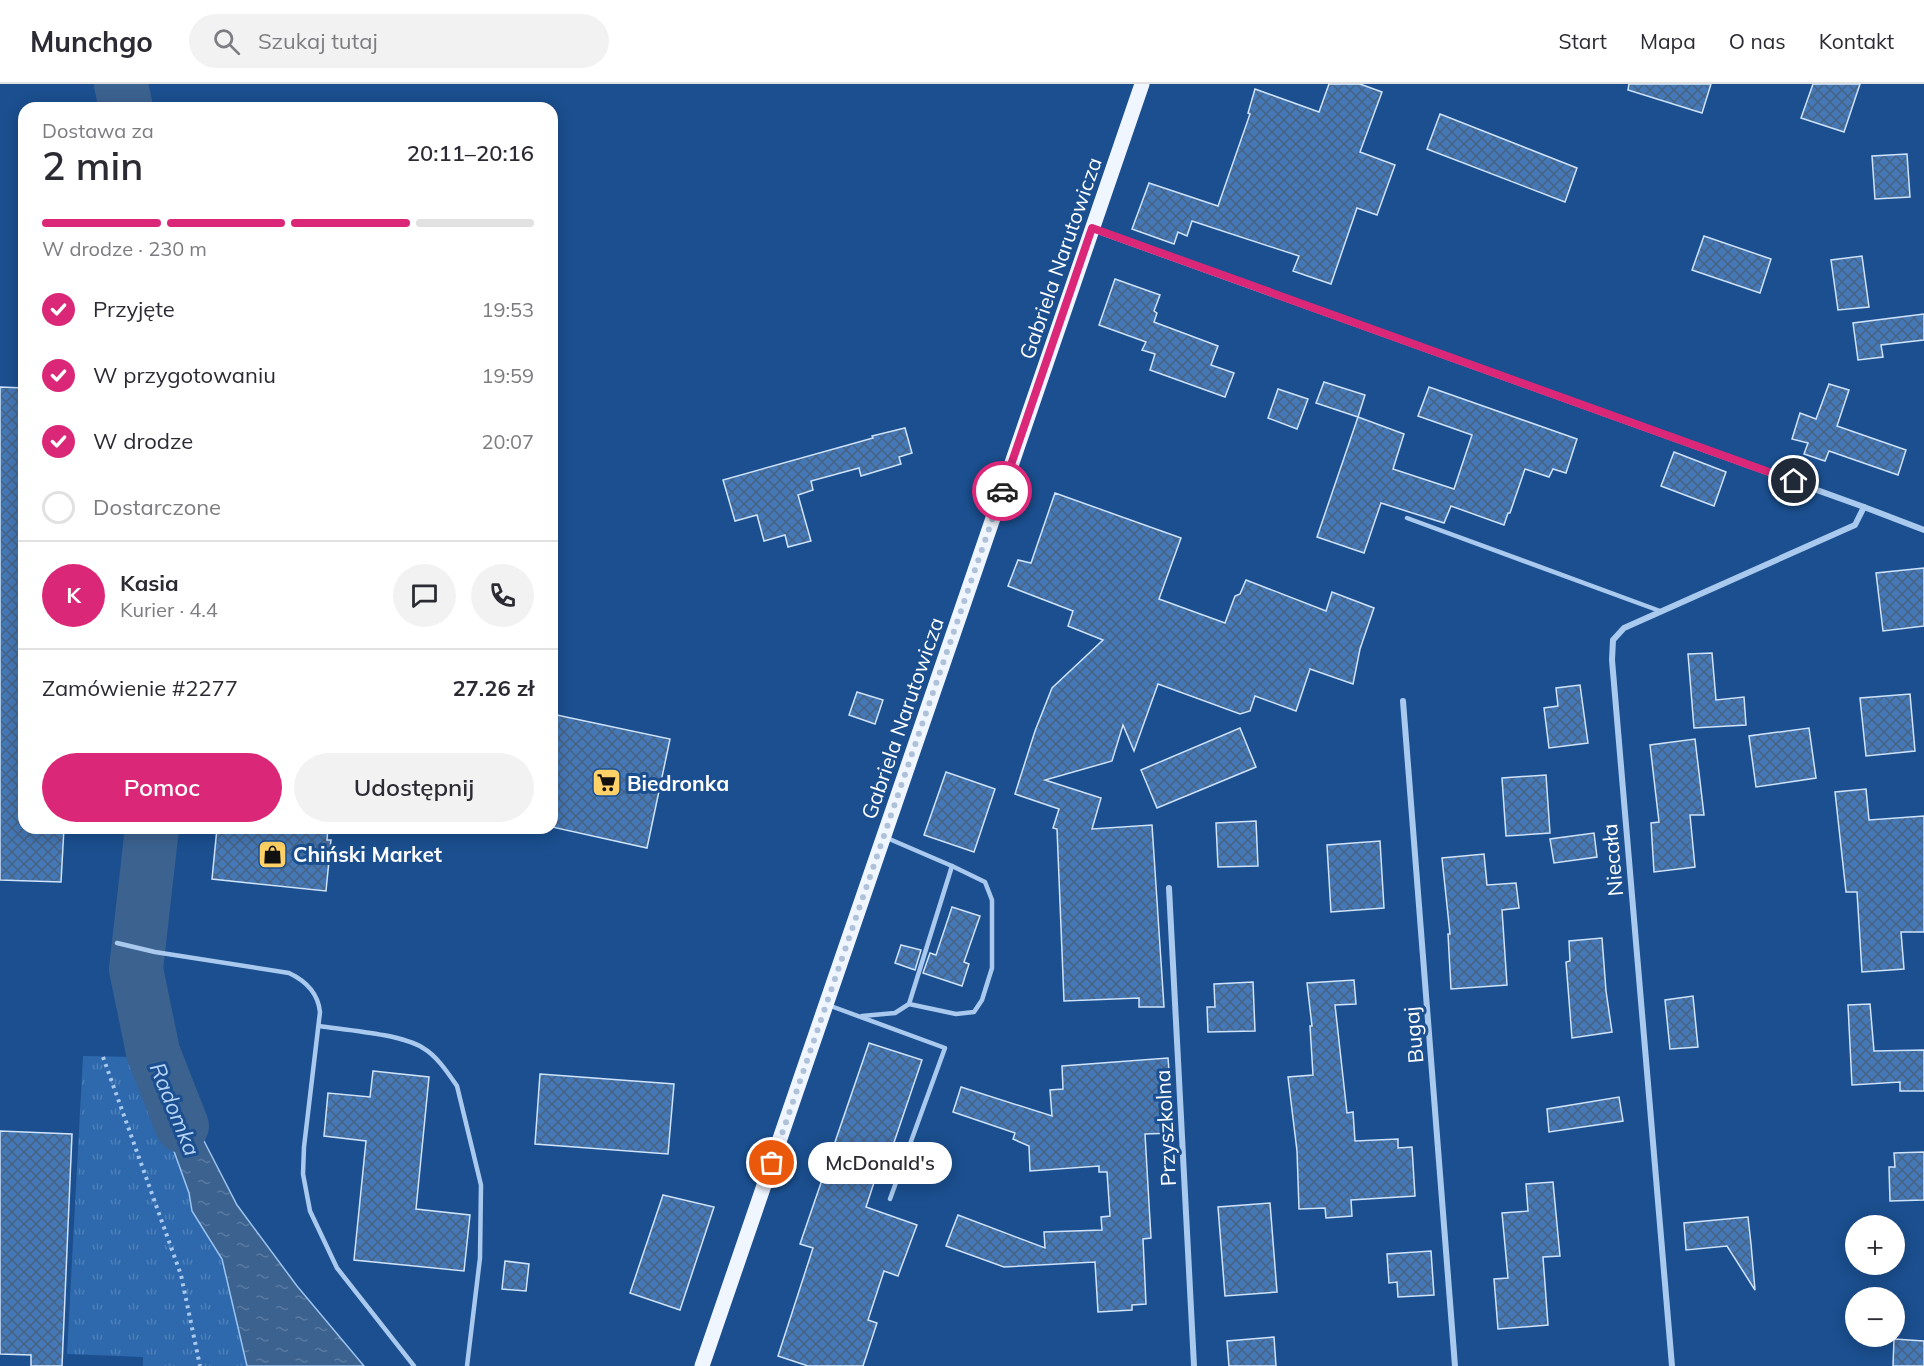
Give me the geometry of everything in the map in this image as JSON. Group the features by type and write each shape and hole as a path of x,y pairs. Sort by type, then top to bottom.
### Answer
{"main road":[{"name":"Gabriela Narutowicza","path":"702,1366 1142,84"}],"street":[{"path":"1092,228 1924,530"},
{"name":"Niecała","path":"1672,1366 1612,660 1613,640 1624,628 1855,525 1864,507"},
{"name":"Bugaj","path":"1403,701 1455,1366"},
{"name":"Przyszkolna","path":"1168,888 1194,1366"}],"lane":[{"path":"1407,518 1660,611"},
{"path":"859,1016 895,1013 909,1005 956,1014 974,1012 982,1000 992,968 992,900 985,882 884,837"},
{"path":"909,1005 952,866"},
{"path":"117,943 155,952 289,973 301,979 312,989 321,1012 303,1165 310,1211 337,1268 414,1366"},
{"path":"826,1005 945,1048 890,1199"},
{"path":"319,1026 404,1040 424,1048 457,1086 481,1185 480,1258 467,1366"}],"path":[{"path":"103,1057 181,1275 200,1366"}],"green space":[{"path":"83,1056 140,1057 189,1193 192,1211 222,1259 247,1366 143,1366 143,1357 67,1354"}],"water":[{"path":"140,1057 171,1058 204,1141 237,1205 297,1286 364,1366 247,1366 222,1259 192,1211 189,1193"}],"building":[{"path":"1329,84 1360,84 1382,92 1360,152 1395,165 1377,215 1357,208 1331,284 1293,271 1299,256 1192,221 1187,236 1178,232 1174,244 1132,229 1149,183 1218,206 1250,114 1248,113 1255,89 1319,112"},
{"path":"1629,84 1711,84 1702,113 1628,90"},
{"path":"1813,84 1860,84 1844,132 1801,118"},
{"path":"1440,114 1577,168 1565,202 1427,149"},
{"path":"1907,154 1910,197 1875,199 1872,156"},
{"path":"1704,236 1771,259 1760,293 1692,270"},
{"path":"1862,256 1869,307 1838,310 1831,260"},
{"path":"1115,279 1160,295 1154,311 1157,313 1154,322 1218,346 1211,365 1234,373 1225,397 1150,370 1155,354 1142,350 1146,342 1099,325"},
{"path":"1924,314 1924,340 1881,345 1883,357 1858,360 1853,323"},
{"path":"1324,382 1365,395 1358,417 1316,403"},
{"path":"1829,384 1849,390 1837,426 1906,450 1898,475 1829,451 1825,461 1804,454 1808,443 1792,439 1800,413 1816,419"},
{"path":"0,387 18,388 18,834 64,834 61,882 0,880"},
{"path":"1429,387 1577,439 1566,473 1553,469 1549,477 1525,469 1504,525 1451,506 1444,523 1381,503 1364,553 1317,537 1358,417 1404,434 1393,469 1454,489 1472,435 1418,416"},
{"path":"1278,389 1308,399 1297,429 1268,418"},
{"path":"905,428 912,453 899,457 901,464 861,476 859,468 811,481 813,490 798,495 811,541 788,547 785,535 764,541 757,515 735,521 723,480"},
{"path":"1674,452 1726,472 1714,506 1661,486"},
{"path":"1055,493 1181,538 1159,599 1225,623 1235,596 1240,594 1246,580 1326,611 1332,592 1374,608 1360,649 1353,684 1310,669 1296,711 1255,696 1250,711 1240,714 1158,684 1134,751 1123,725 1112,761 1045,780 1101,798 1092,829 1152,825 1164,1007 1139,1007 1139,998 1064,1001 1057,829 1053,828 1059,809 1015,794 1035,731 1052,688 1103,640 1068,626 1073,611 1008,586 1018,560 1031,563"},
{"path":"1924,568 1924,626 1883,631 1876,573"},
{"path":"1712,653 1716,700 1744,697 1746,725 1694,728 1688,654"},
{"path":"1580,685 1588,743 1549,748 1544,708 1558,706 1556,688"},
{"path":"857,692 883,700 875,724 849,715"},
{"path":"1910,694 1915,751 1866,756 1860,698"},
{"name":"Biedronka","path":"558,715 670,739 647,848 558,828"},
{"path":"1240,728 1256,767 1157,808 1141,770"},
{"path":"1809,728 1816,778 1756,787 1749,736"},
{"path":"1695,739 1704,815 1690,815 1695,867 1654,872 1651,823 1659,822 1650,745"},
{"path":"946,772 995,789 974,852 924,835"},
{"path":"1546,775 1550,833 1506,836 1502,778"},
{"path":"1866,789 1869,820 1924,816 1924,932 1901,932 1904,969 1862,972 1857,892 1846,892 1835,792"},
{"path":"1256,821 1258,866 1218,867 1216,823"},
{"path":"1594,833 1597,857 1554,863 1550,839"},
{"name":"Chiński Market","path":"216,834 328,834 327,840 331,840 326,891 212,879"},
{"path":"1380,841 1384,908 1331,912 1327,845"},
{"path":"1484,854 1487,885 1516,883 1519,908 1502,910 1507,985 1451,989 1448,934 1450,934 1442,858"},
{"path":"952,907 980,916 964,962 969,964 962,986 923,973 930,953 936,955"},
{"path":"1602,938 1612,1032 1572,1038 1566,962 1570,961 1569,941"},
{"path":"901,945 921,950 915,970 895,963"},
{"path":"1354,980 1356,1004 1335,1005 1347,1113 1353,1112 1355,1141 1398,1139 1398,1148 1412,1147 1415,1196 1351,1200 1352,1216 1326,1218 1325,1208 1299,1209 1297,1151 1288,1077 1313,1075 1310,1026 1312,1026 1307,983"},
{"path":"1253,982 1255,1031 1208,1032 1207,1007 1215,1007 1214,984"},
{"path":"1693,996 1698,1047 1670,1049 1665,1000"},
{"path":"1870,1004 1874,1051 1924,1050 1924,1091 1900,1091 1900,1082 1852,1085 1848,1005"},
{"path":"869,1043 922,1060 888,1160 882,1158 866,1207 917,1225 898,1276 884,1271 868,1320 877,1323 863,1366 808,1366 778,1356 813,1248 800,1244"},
{"path":"1168,1058 1174,1133 1145,1134 1151,1238 1143,1239 1146,1304 1132,1305 1132,1310 1098,1312 1095,1262 1004,1267 946,1246 958,1215 1045,1248 1044,1232 1102,1230 1101,1217 1110,1216 1107,1172 1099,1172 1099,1166 1030,1171 1029,1146 1013,1139 1015,1133 953,1112 961,1087 1052,1116 1050,1090 1063,1089 1062,1066"},
{"path":"373,1071 429,1077 416,1209 470,1215 464,1271 354,1260 366,1141 324,1136 328,1093 370,1097"},
{"path":"540,1074 674,1084 668,1154 535,1144"},
{"path":"1619,1097 1623,1121 1549,1132 1547,1109"},
{"path":"0,1131 72,1134 62,1366 31,1366 31,1355 0,1354"},
{"path":"1924,1152 1924,1200 1890,1201 1889,1167 1895,1167 1894,1153"},
{"path":"1553,1182 1560,1256 1543,1257 1548,1325 1498,1329 1494,1279 1508,1278 1502,1213 1528,1211 1526,1184"},
{"path":"663,1195 714,1207 680,1310 630,1293"},
{"path":"1270,1203 1277,1292 1225,1296 1218,1207"},
{"path":"1748,1217 1755,1290 1727,1246 1686,1250 1684,1223"},
{"path":"1431,1251 1434,1295 1398,1297 1397,1282 1389,1283 1387,1254"},
{"path":"505,1261 529,1264 526,1291 502,1289"},
{"path":"1274,1337 1276,1366 1229,1366 1227,1341"},
{"path":"1905,1340 1924,1341 1924,1366 1893,1366 1894,1347 1905,1347"}],"waterway":[{"name":"Radomka","path":"121,84 125,102"},
{"name":"Radomka","path":"151,834 136,969 153,1052 182,1126"}],"way so far":[{"path":"772,1163 1002,491"}],"place":[{"name":"Biedronka","path":"606,783"},
{"name":"Chiński Market","path":"272,854"},
{"name":"McDonald's","path":"772,1163"}],"route":[{"path":"1002,491 1092,228 1794,481"}]}
